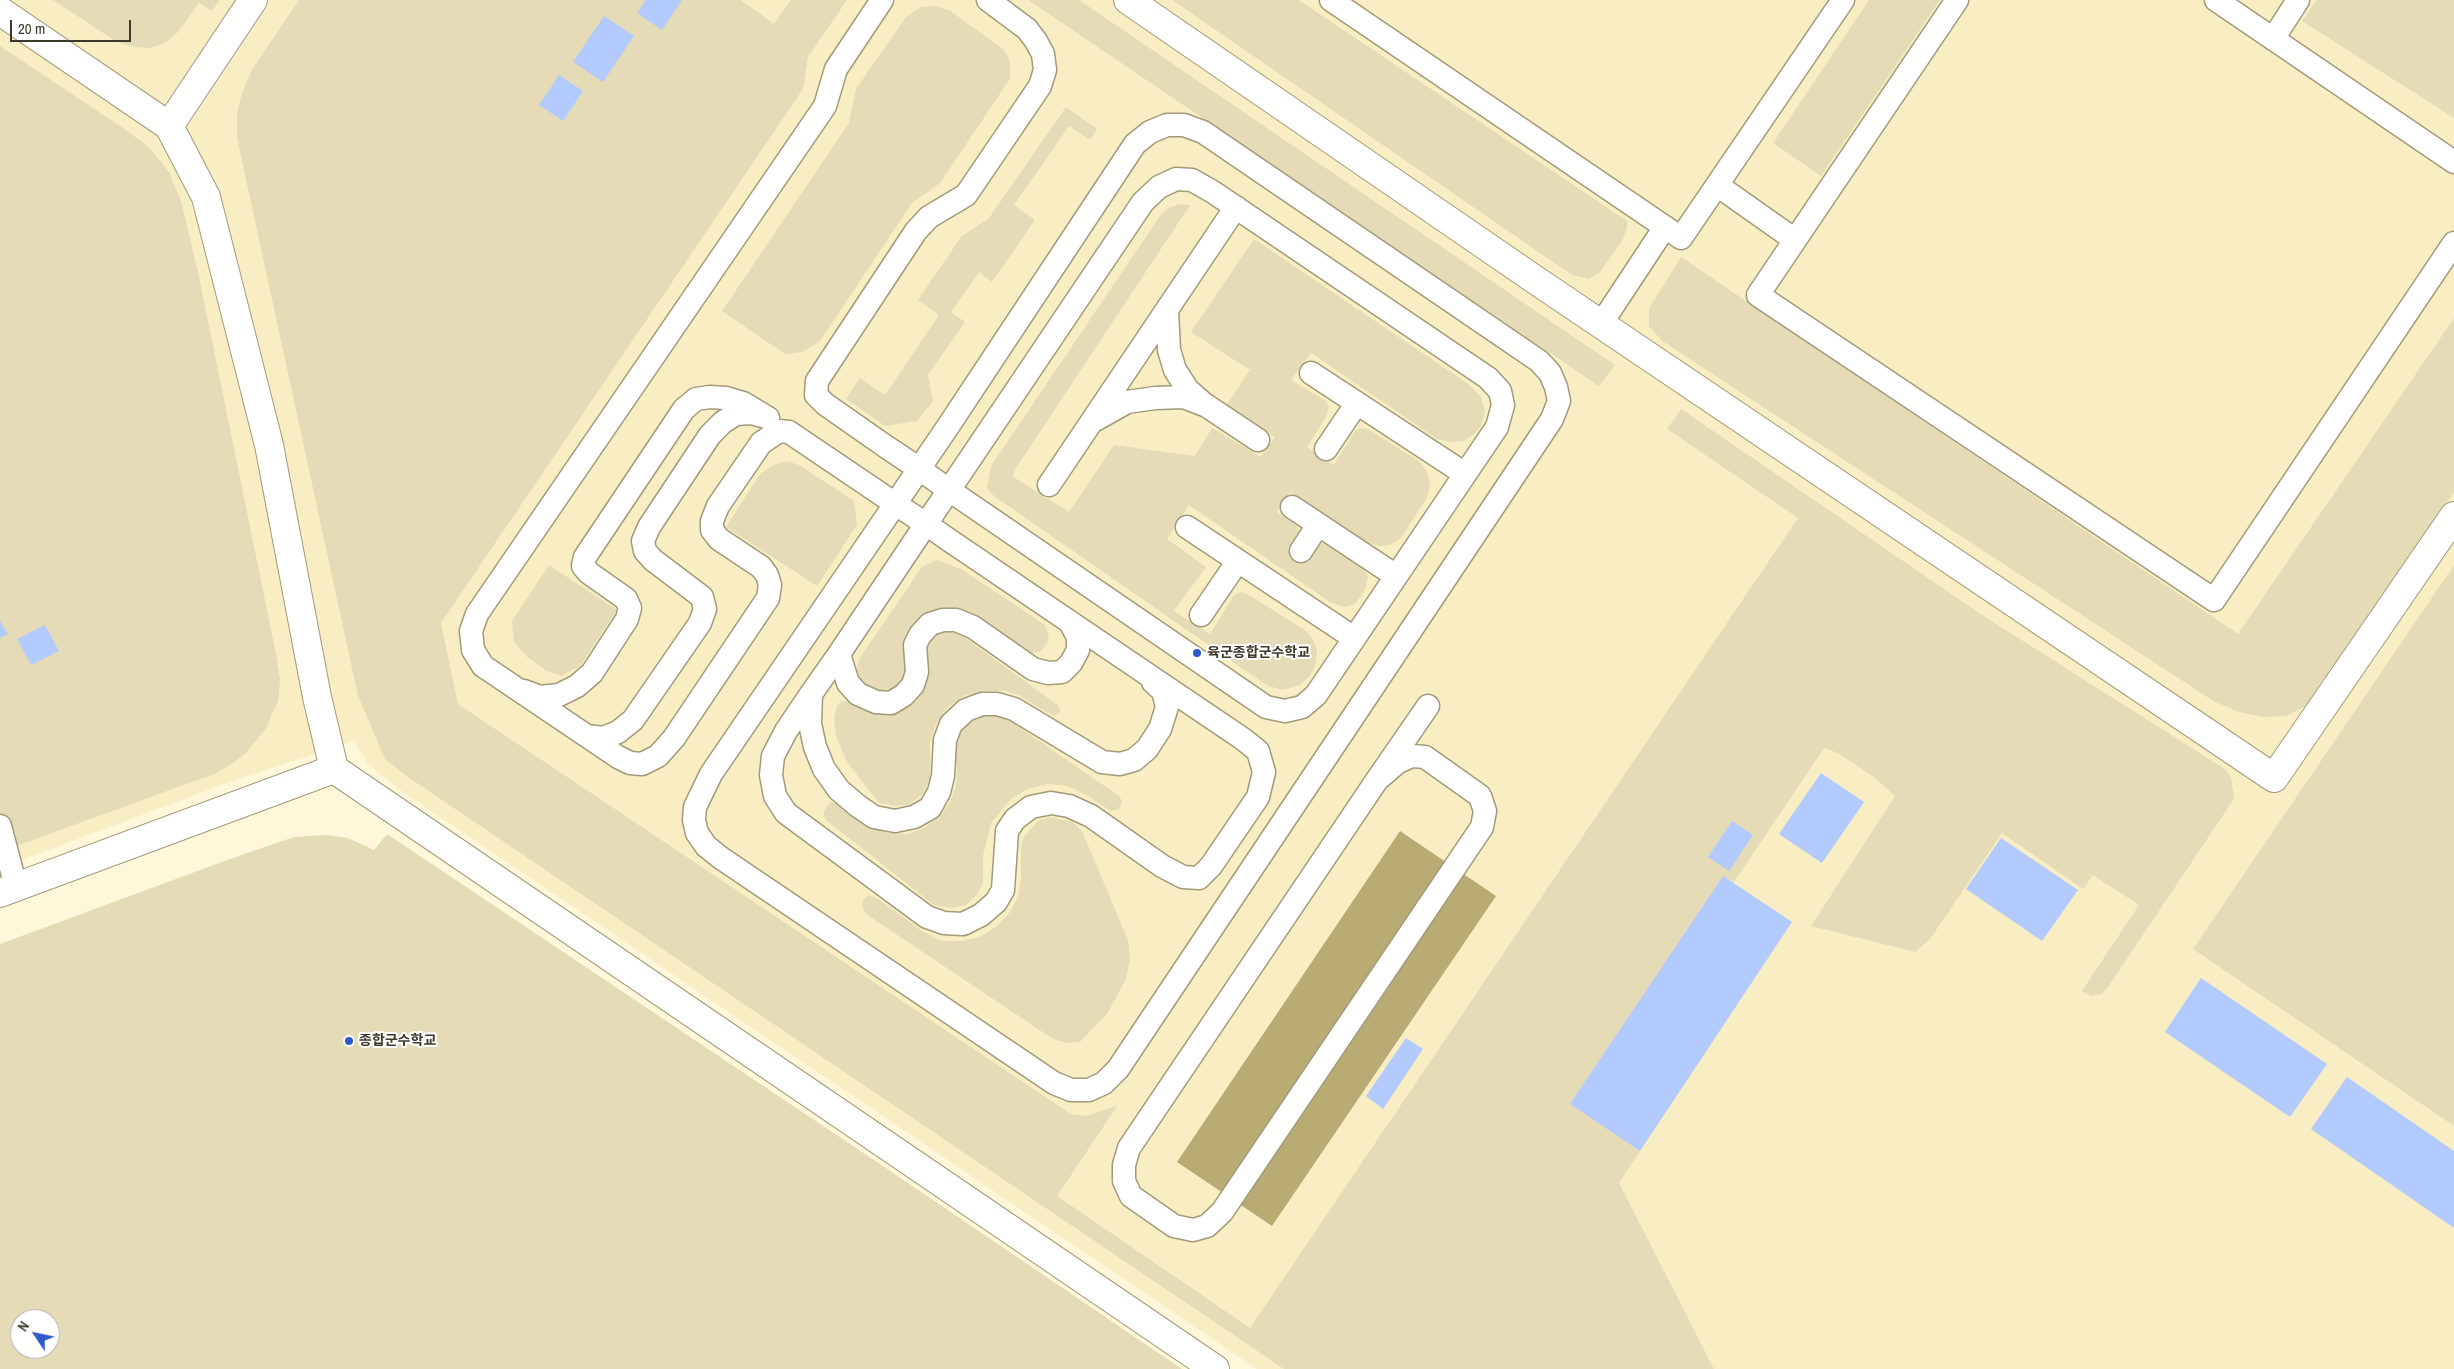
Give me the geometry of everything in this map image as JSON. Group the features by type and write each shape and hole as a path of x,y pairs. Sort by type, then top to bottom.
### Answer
{"street":[{"path":"169,126 253,0"},
{"path":"1128,0 1601,324 2274,778 2454,516"},
{"path":"0,11 169,126 206,197 269,445 317,698 334,769 1215,1369"},
{"path":"8,890 334,769"}],"lane":[{"path":"789,432 779,431 761,443 718,506 712,521 712,530 719,539 760,567 767,575 770,585 768,598 674,738 658,756 642,764 630,763 483,666 473,650 471,631 477,614 825,106 836,69 882,0"},
{"path":"516,689 540,697 560,695 577,686 592,673 627,619 630,608 626,599 589,573 584,566 585,557 684,409 696,399 710,397 726,398 744,403 768,418 926,524 1137,668 1242,738 1258,751 1264,772 1258,797 1211,866 1199,878 1183,877 1162,866 1091,816 1069,806 1051,803 1031,807 1015,819 1007,831 1003,890 996,902 981,915 963,924 944,923 927,916 786,813 775,796 771,775 773,756 786,731 839,654 926,524 949,490 1144,202 1159,187 1176,179 1192,180 1236,207 1488,378 1500,391 1502,405 1497,427 1316,695 1302,707 1285,711 1266,707 949,490 825,404 816,395 817,380 916,231 929,217 966,195 1040,86 1045,70 1043,54 1036,41 1027,29 988,0"},
{"path":"1331,0 1681,238 1843,0"},
{"path":"1957,0 1758,295 2214,600 2454,243"},
{"path":"2216,0 2454,162"},
{"path":"2273,39 2298,0"},
{"path":"1184,125 1203,132 1539,361 1550,373 1559,401 1552,419 1118,1069 1104,1083 1089,1090 1071,1090 1054,1083 721,858 706,846 697,833 694,807 711,774 894,503 1135,144 1150,132 1167,126 1184,125"},
{"path":"1717,186 1795,240"},
{"path":"1049,485 1236,207"},
{"path":"1601,324 1665,227"},
{"path":"1167,310 1169,350 1175,370 1188,390 1207,406 1258,440"},
{"path":"1311,373 1465,474"},
{"path":"1092,421 1127,402 1155,398 1184,397 1207,406"},
{"path":"1326,449 1357,403"},
{"path":"587,736 602,738 618,732 633,720 700,623 705,608 702,597 653,560 645,551 643,541 649,527 710,435 723,422 736,414 751,413 768,418"},
{"path":"1292,507 1396,576"},
{"path":"1301,550 1318,525"},
{"path":"1188,527 1354,638"},
{"path":"1201,615 1238,561"},
{"path":"839,654 848,682 858,694 876,702 891,703 904,695 913,684 916,672 915,645 920,635 930,624 943,620 956,620 972,628 1034,669 1048,673 1062,672 1071,663 1078,650 1078,638 1070,622"},
{"path":"811,694 810,724 815,748 824,769 839,790 858,806 874,817 894,822 914,817 930,808 939,792 943,776 944,740 951,724 966,710 982,704 997,704 1014,709 1102,762 1120,764 1134,760 1147,748 1160,729 1167,707 1163,691 1137,668"},
{"path":"1377,780 1398,762 1412,756 1425,757 1480,796 1485,811 1482,827 1222,1212 1208,1226 1193,1230 1174,1226 1131,1196 1124,1181 1124,1165 1129,1148 1377,780 1428,706"},
{"path":"0,826 8,890"}],"shaded area":[{"name":"육군종합군수학교","path":"0,0 2454,0 2454,565 2194,948 2454,1126 2454,1369 1257,1369 397,788 368,764 354,741 235,780 0,868"},
{"path":"53,0 220,0 212,11 199,3 177,33 165,43 150,48 133,47 117,42"},
{"path":"299,0 741,0 774,24 791,0 847,0 808,57 803,89 441,623 458,704 1071,1114 1087,1116 1118,1105 1057,1196 1250,1328 1798,518 1667,429 1681,409 1982,615 2225,769 2231,777 2234,799 2108,987 2101,994 2092,996 2082,991 2139,905 2093,875 2083,889 2002,833 1930,939 1915,952 1811,926 1895,796 1874,777 1838,753 1824,748 1734,882 1723,876 1571,1104 1640,1151 1619,1183 1714,1369 1284,1369 408,777 385,759 358,696 237,138 237,114 242,93 253,68"},
{"path":"1028,0 1079,0 1615,365 1599,386"},
{"path":"1172,0 1299,0 1627,221 1627,228 1623,239 1600,272 1589,279 1572,275"},
{"path":"1869,0 1940,0 1821,176 1773,143"},
{"path":"2317,0 2454,0 2454,118 2302,21"},
{"path":"935,6 949,10 1003,49 1010,61 1010,79 940,183 912,203 820,341 803,352 785,354 722,311 849,123 856,89 906,17 921,7"},
{"path":"0,46 149,147 169,172 181,201 198,272 280,680 278,701 266,728 247,752 232,764 214,774 0,852"},
{"path":"1066,107 1097,129 1090,140 1069,126 1014,205 1035,220 992,282 979,272 951,312 965,322 928,375 933,401 917,421 885,426 846,399 860,378 885,395 939,315 918,300 961,237 989,218"},
{"path":"1179,204 1190,205 1014,471 1013,475 1015,478 1069,512 1114,445 1195,456 1212,428 1261,457 1275,437 1226,406 1250,370 1191,332 1254,239 1467,383 1481,397 1485,412 1481,426 1472,436 1463,441 1451,442 1437,439 1311,353 1291,380 1326,401 1329,407 1326,417 1307,447 1334,465 1355,431 1360,428 1368,429 1419,461 1427,472 1430,484 1427,498 1400,539 1390,545 1379,546 1366,542 1290,492 1277,512 1297,526 1299,531 1287,550 1308,563 1319,545 1325,542 1364,568 1368,577 1365,590 1355,604 1344,607 1330,602 1189,505 1167,539 1206,567 1174,611 1210,634 1234,595 1241,592 1249,595 1306,631 1317,649 1316,664 1310,676 1300,685 1283,690 1268,686 1243,669 994,496 987,488 991,466 1160,216 1168,208"},
{"path":"1681,257 2238,634 2454,318 2454,492 2308,705 2286,716 2263,717 2239,712 2215,702 1662,341 1649,326 1649,309"},
{"path":"787,461 799,465 854,501 857,525 817,586 726,527 760,474 773,465"},
{"path":"937,560 961,569 1045,625 1049,636 1047,644 1040,652 1032,653 971,614 956,609 941,609 925,615 913,625 906,637 903,648 905,669 903,678 895,688 882,691 870,690 861,681 857,670 859,659 922,567"},
{"path":"549,565 617,610 580,666 562,676 547,671 527,657 514,642 512,621"},
{"path":"2454,565 2454,1126 2193,949"},
{"path":"946,629 956,631 1059,706 1060,712 1055,716 1019,695 1005,691 985,691 963,696 946,709 936,724 930,742 930,779 922,795 908,805 894,806 879,803 847,762 836,736 834,719 836,708 840,702 847,701 860,707 927,676 927,648 931,638 938,632"},
{"path":"987,714 1009,720 1119,796 1122,801 1119,809 1111,811 1085,794 1067,786 1048,784 1028,789 1011,799 991,823 983,856 983,883 977,895 966,905 952,908 934,905 826,820 823,812 831,802 842,806 868,827 887,833 908,834 924,828 938,818 950,803 956,786 957,769 955,753 958,739 966,725 977,716"},
{"path":"1050,817 1072,822 1082,831 1128,940 1130,959 1126,979 1107,1014 1080,1042 1069,1043 1056,1040 1044,1033 866,914 862,906 863,900 869,895 877,898 922,931 942,941 962,941 980,937 997,926 1010,912 1018,896 1021,878 1021,847 1024,837 1039,820"},
{"path":"1400,831 1496,896 1272,1226 1177,1162"},
{"name":"종합군수학교","path":"387,834 1182,1369 0,1369 0,944 294,837 327,835 348,838 374,850"}],"building":[{"path":"646,0 682,0 662,30 637,13"},
{"path":"604,16 634,36 603,82 573,62"},
{"path":"559,75 583,91 563,121 539,105"},
{"path":"0,621 8,634 0,638"},
{"path":"45,625 59,651 31,665 17,639"},
{"path":"1821,773 1864,802 1822,863 1779,834"},
{"path":"1732,821 1753,835 1729,871 1708,857"},
{"path":"2001,838 2078,890 2042,941 1966,889"},
{"path":"1723,876 1792,922 1640,1151 1570,1104"},
{"path":"2201,978 2327,1064 2290,1117 2165,1032"},
{"path":"1406,1038 1423,1049 1383,1109 1366,1096"},
{"path":"2347,1077 2454,1151 2454,1228 2311,1129"}],"place":[{"name":"육군종합군수학교","path":"1197,653"},
{"name":"종합군수학교","path":"349,1041"}]}
